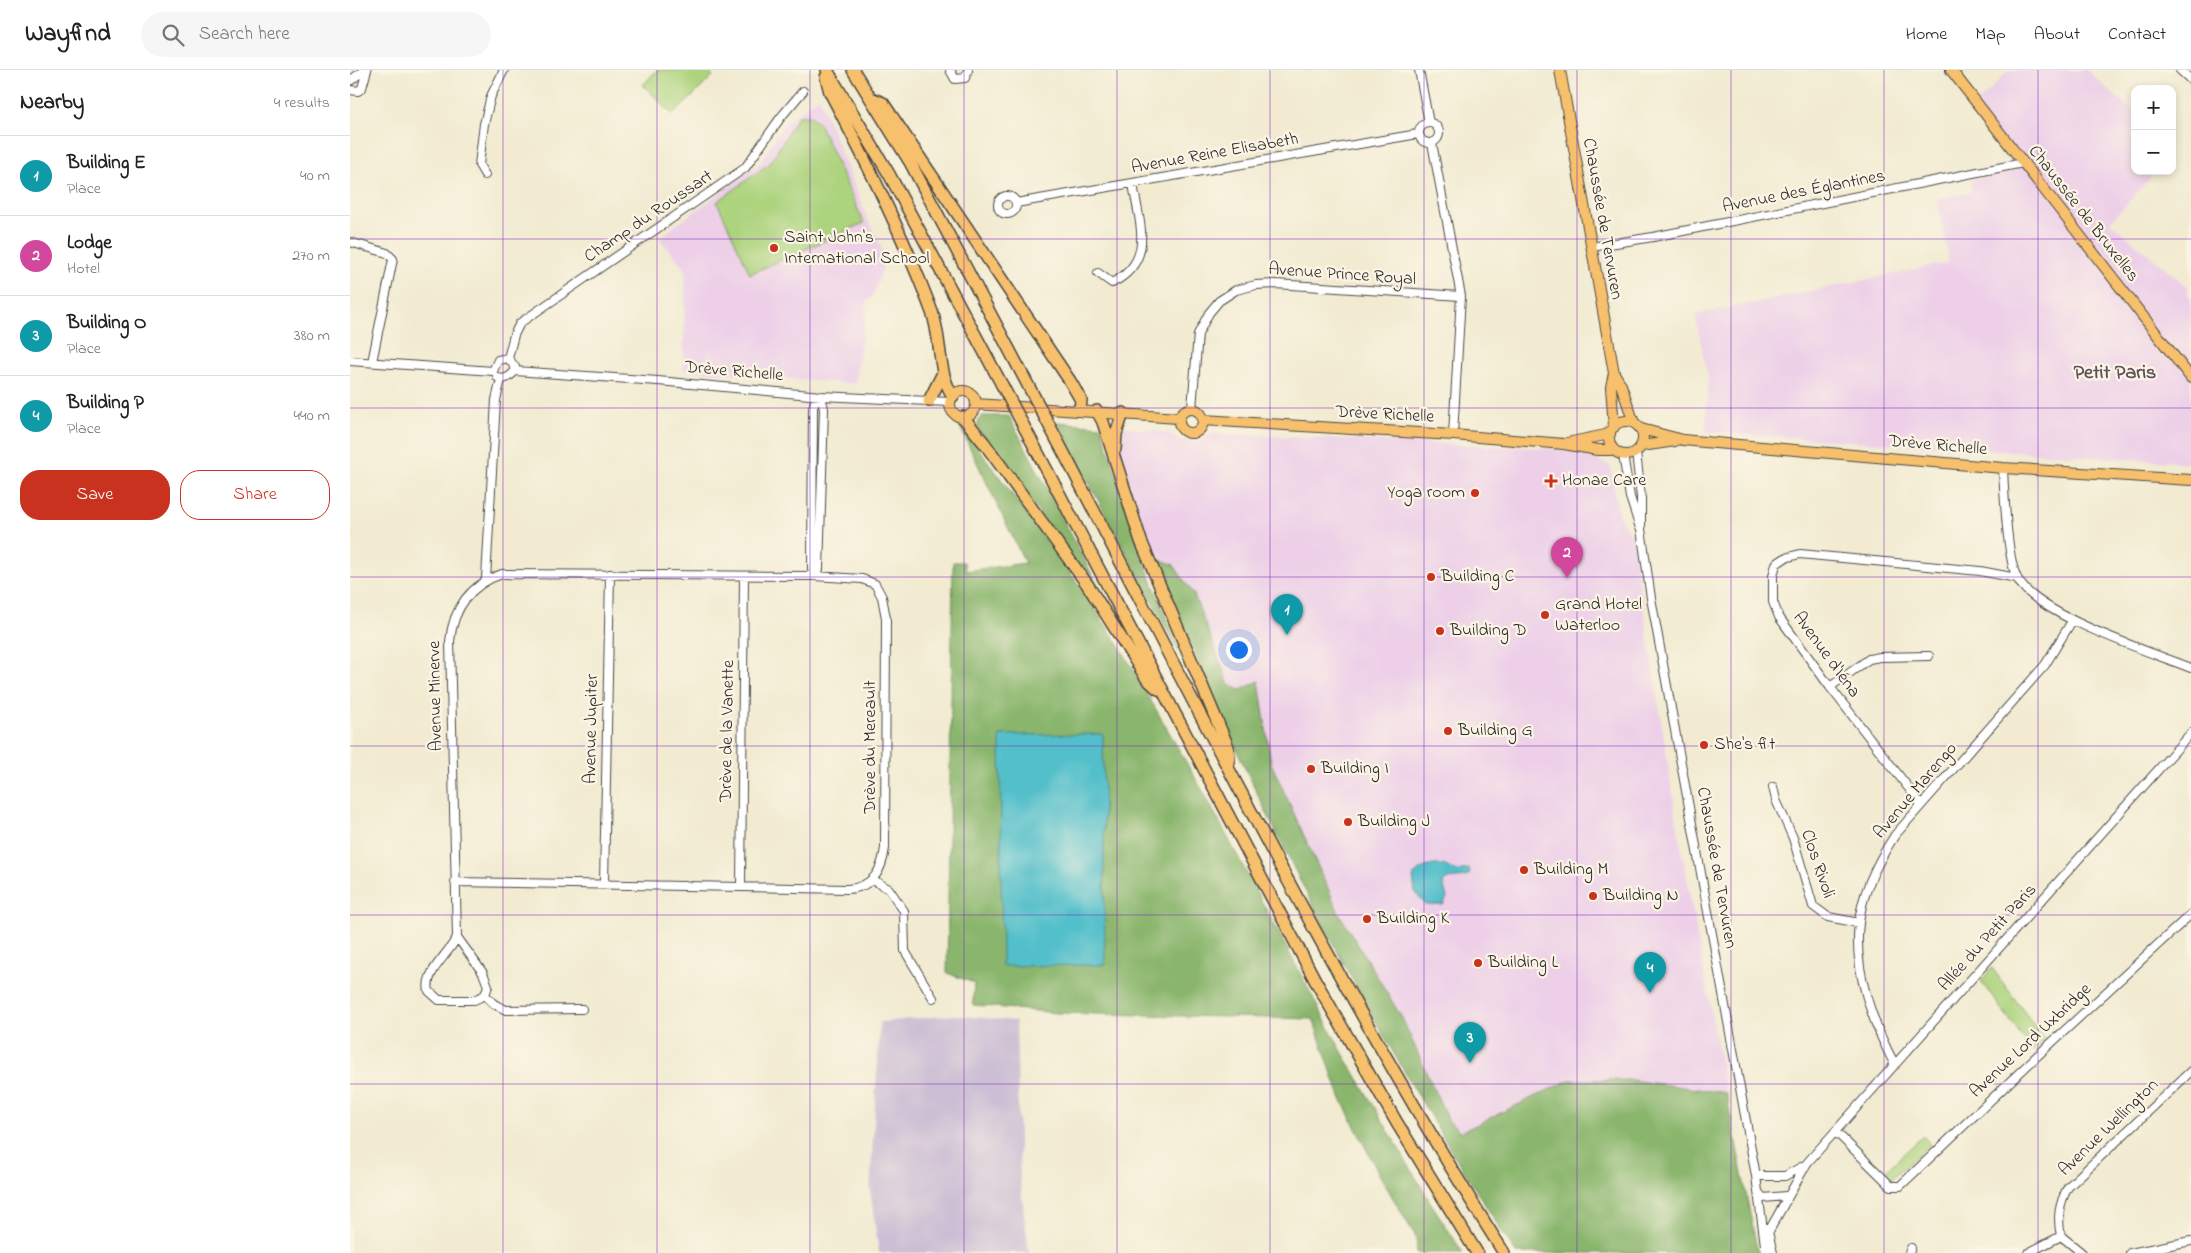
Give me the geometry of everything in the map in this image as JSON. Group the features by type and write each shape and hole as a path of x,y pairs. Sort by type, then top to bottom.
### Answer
{"highway":[{"path":"826,70 830,92 893,223 932,312 940,341 943,373 952,399"},
{"path":"826,70 889,174 1315,980 1397,1123 1477,1253"},
{"path":"853,70 910,162 1376,1041 1504,1253"},
{"path":"871,98 883,103 1070,381 1081,400 1080,410"},
{"path":"929,401 943,373"},
{"path":"1097,411 1103,422 1141,541 1228,747 1229,766"},
{"path":"1115,458 1116,434 1123,413"},
{"path":"963,417 1087,584 1147,679 1167,698"}],"main road":[{"name":"Chaussée de Tervuren","path":"1560,70 1614,372 1612,430"},
{"name":"Chaussée de Bruxelles","path":"1951,70 2191,378"},
{"name":"Chaussée de Tervuren","path":"1614,372 1637,426"},
{"path":"958,392 970,393 976,404 972,413 963,417 953,413 952,399 958,392"},
{"path":"976,404 1178,418"},
{"path":"1192,408 1202,414 1203,420 1200,429 1191,433 1180,427 1178,418 1181,413 1192,408"},
{"name":"Drève Richelle","path":"1203,420 1453,435 1564,444 1583,449 1614,450"},
{"path":"1620,423 1637,426 1643,435 1639,449 1624,455 1614,450 1610,439 1612,430 1620,423"},
{"name":"Drève Richelle","path":"1637,426 1683,440 2003,468 2191,480"},
{"name":"Drève Richelle","path":"1564,444 1612,430"},
{"name":"Drève Richelle","path":"1639,449 1683,440"}],"street":[{"path":"350,81 365,70"},
{"path":"350,90 358,91 362,88 365,70"},
{"path":"485,175 479,165 484,124 491,96 504,70"},
{"path":"950,70 955,79 965,78 968,70"},
{"path":"1419,70 1429,123"},
{"path":"2180,70 2191,80"},
{"name":"Champ du Roussart","path":"508,358 514,335 520,323 745,168 781,117 803,91"},
{"path":"1429,123 1435,125 1438,130 1438,137 1432,143 1424,143 1418,134 1422,125 1429,123"},
{"name":"Avenue Reine Elisabeth","path":"1016,203 1418,134"},
{"path":"1432,143 1461,296 1453,435"},
{"name":"Avenue des Églantines","path":"1592,247 1681,232 2023,163"},
{"path":"1098,273 1112,282 1134,265 1141,253 1142,239 1133,183"},
{"path":"350,242 386,253 393,259 372,362"},
{"name":"Avenue Prince Royal","path":"1192,408 1198,334 1213,307 1236,290 1256,285 1275,284 1461,296"},
{"path":"493,371 498,360 508,358 515,366 515,371 509,377 501,379"},
{"path":"350,361 466,371 493,371 501,379"},
{"name":"Drève Richelle","path":"515,371 892,401 952,399"},
{"path":"486,579 496,400 501,379"},
{"path":"814,576 819,569 824,409 821,396"},
{"name":"Chaussée de Tervuren","path":"1639,449 1641,529"},
{"name":"Chaussée de Tervuren","path":"1624,455 1630,497 1641,529 1701,884 1759,1193 1766,1253"},
{"path":"2003,468 2012,561 2017,578 2031,595 2072,620 2191,668"},
{"name":"Avenue d'Iéna","path":"1922,804 1830,687 1779,617 1773,602 1773,576 1776,564 1785,558 1800,554 1980,572 2017,578"},
{"name":"Drève du Mereault","path":"486,579 502,574 814,576 862,578 875,584 882,598 886,618 885,848 882,866 873,880"},
{"name":"Avenue Jupiter","path":"604,884 610,574"},
{"name":"Drève de la Vanette","path":"741,886 744,576"},
{"name":"Avenue Minerve","path":"457,937 450,632 451,624 460,606 486,579"},
{"name":"Avenue Marengo","path":"1895,1065 1878,1031 1861,976 1859,923 1870,883 1883,854 1895,835 2044,665 2072,620"},
{"path":"1830,687 1869,659 1929,656"},
{"name":"Allée du Petit Paris","path":"1768,1231 1786,1196 1807,1163 2191,733"},
{"name":"Clos Rivoli","path":"1773,787 1776,800 1793,838 1813,906 1828,917 1859,923"},
{"path":"455,882 848,889 862,886 873,880 888,888 904,910 905,952 933,998"},
{"name":"Avenue Lord Uxbridge","path":"1836,1132 1891,1186 1900,1186 2191,914"},
{"path":"457,937 487,981 488,986 485,995 474,1000 446,1002 435,998 429,991 429,978 451,949 457,937"},
{"path":"485,995 494,1004 506,1010 582,1009"},
{"name":"Avenue Wellington","path":"2061,1236 2058,1213 2060,1201 2068,1187 2191,1071"},
{"name":"Allée du Petit Paris","path":"1756,1176 1785,1176 1807,1163"},
{"path":"1759,1193 1763,1198 1769,1199 1786,1196"},
{"name":"Chaussée de Tervuren","path":"1762,1212 1773,1253"},
{"path":"2028,1253 2061,1236 2082,1253"},
{"path":"2130,1253 2191,1241"}],"shaded area":[{"path":"2009,70 2086,70 2131,109 2131,175 2153,175 2110,222 2188,287 2188,295 2191,298 2191,463 1706,432 1708,378 1695,315 1947,263 1948,254 1937,199 1971,192 1971,180 2019,170 1972,109"},
{"name":"Saint John's International School","path":"819,97 868,220 886,257 874,294 867,301 855,384 683,370 686,270 659,238 761,162 782,126"},
{"path":"1124,427 1169,433 1177,440 1199,441 1209,433 1578,450 1610,466 1619,517 1632,535 1679,834 1726,1093 1632,1080 1569,1080 1461,1132 1448,1120 1402,1018 1340,915 1271,763 1259,682 1241,690 1229,685 1194,595 1173,564 1156,559 1135,505 1124,467 1120,446"},
{"path":"953,1015 1016,1021 1020,1182 1029,1253 879,1253 870,1189 880,1022"}],"green space":[{"path":"657,70 707,70 713,76 673,115 643,85"},
{"path":"798,116 811,116 820,125 864,223 750,274 717,202 770,163"},
{"path":"982,416 1009,416 1117,622 978,428 978,420"},
{"path":"1057,422 1101,426 1143,559 1185,664"},
{"path":"958,423 1071,574 1119,645 1205,795 1341,1050 1429,1200 1463,1253 1417,1253 1416,1237 1380,1176 1340,1097 1313,1019 1057,1013 973,1005 974,983 947,973 953,562 964,562 966,571 1025,563"},
{"path":"1156,559 1173,564 1194,595 1229,685 1241,690 1259,681 1271,763 1340,915 1402,1018 1448,1120 1461,1132 1569,1080 1632,1080 1726,1093 1758,1253 1516,1253 1413,1086 1317,914 1231,738"},
{"path":"1992,968 2045,1040 2033,1051 1981,981"},
{"path":"1923,1136 1930,1144 1890,1180 1883,1173"}],"water":[{"path":"1103,734 1105,965 1002,966 1000,735"},
{"path":"1443,865 1456,871 1469,869 1470,874 1443,882 1447,898 1443,905 1426,905 1415,893 1413,877 1426,867"}],"place":[{"name":"Saint John's International School","path":"774,248"},
{"name":"Honae Care","path":"1551,481"},
{"name":"Yoga room","path":"1475,493"},
{"name":"Building C","path":"1431,577"},
{"name":"Lodge","path":"1567,578"},
{"name":"Grand Hotel Waterloo","path":"1545,615"},
{"name":"Building D","path":"1440,631"},
{"name":"Building E","path":"1287,635"},
{"name":"Building G","path":"1448,731"},
{"name":"She's fit","path":"1704,745"},
{"name":"Building I","path":"1311,769"},
{"name":"Building J","path":"1348,822"},
{"name":"Building M","path":"1524,870"},
{"name":"Building N","path":"1593,896"},
{"name":"Building K","path":"1367,919"},
{"name":"Building L","path":"1478,963"},
{"name":"Building P","path":"1650,993"},
{"name":"Building O","path":"1470,1063"}],"district":[{"name":"Petit Paris","path":"2115,373"}]}
